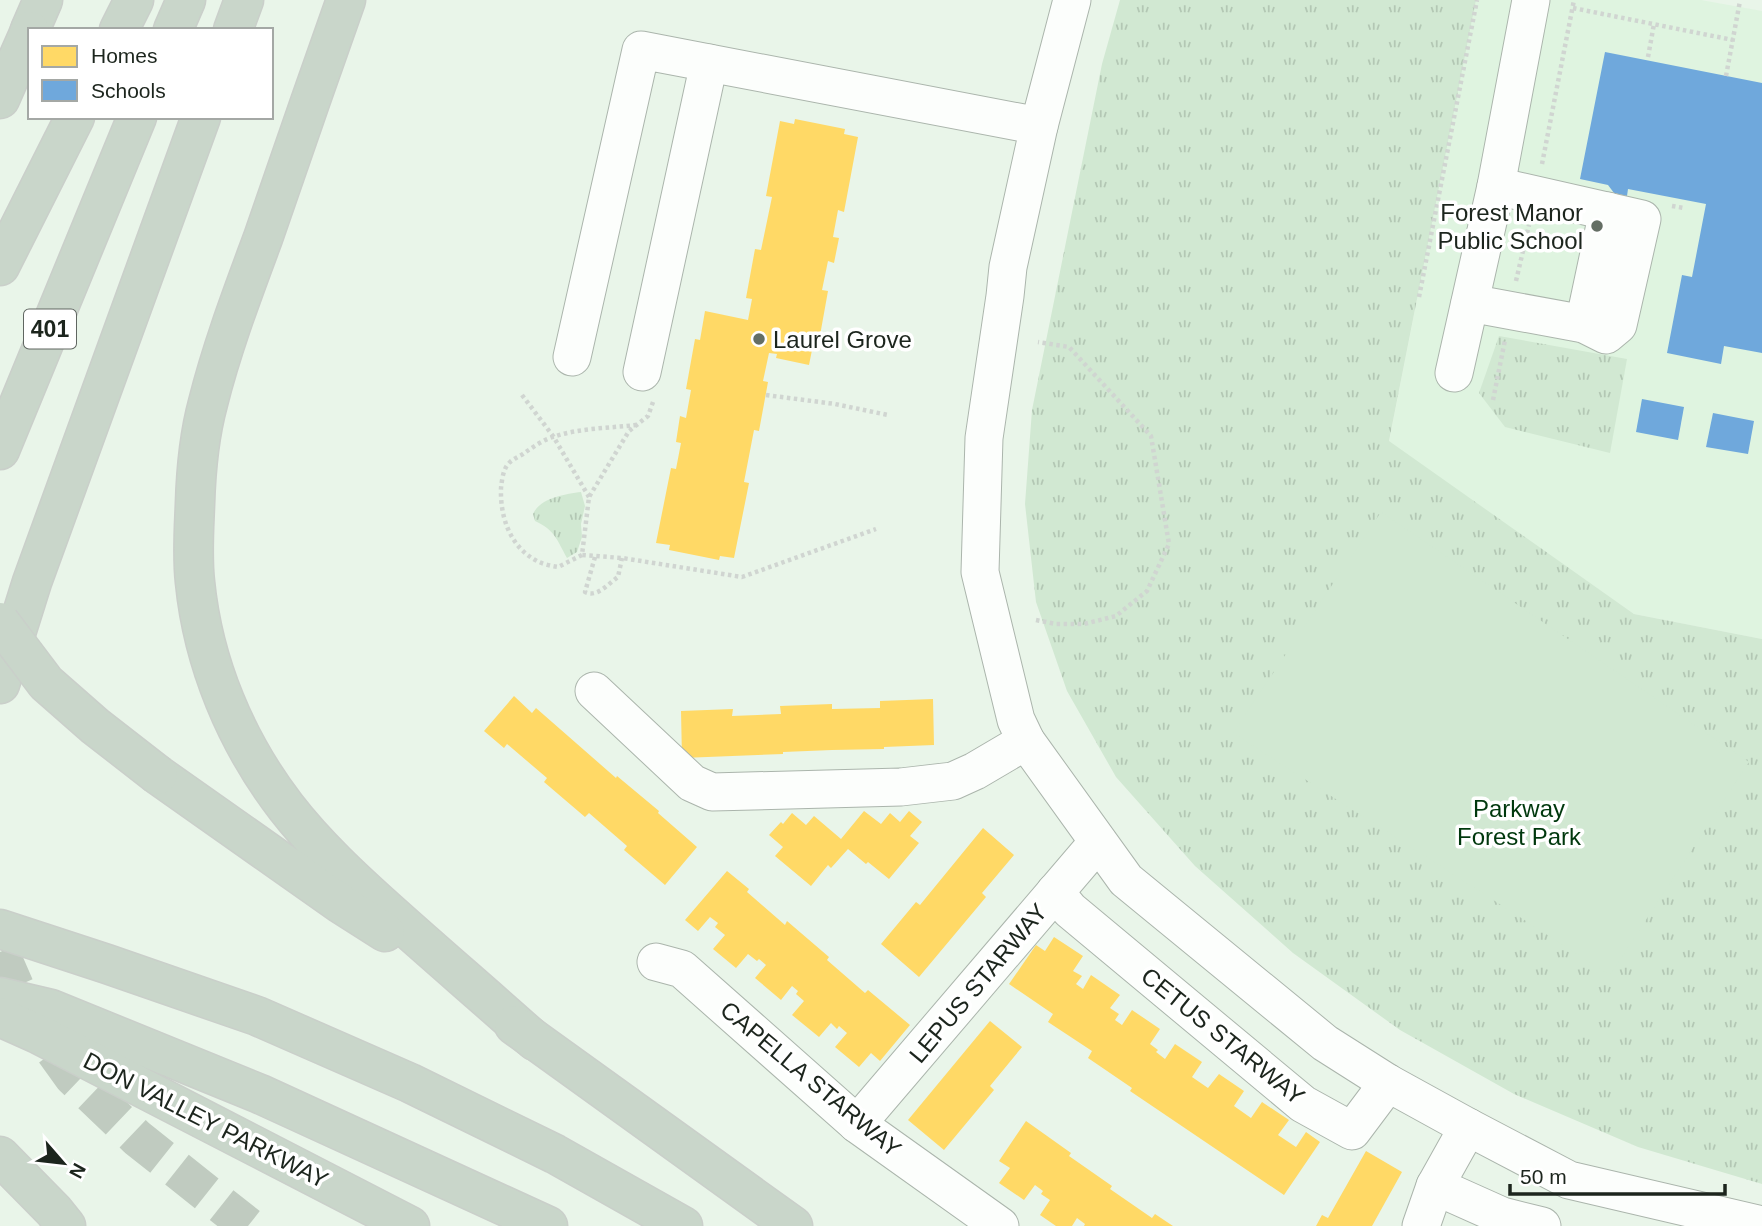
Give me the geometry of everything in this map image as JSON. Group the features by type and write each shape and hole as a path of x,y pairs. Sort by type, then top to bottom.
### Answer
{"highway":[{"path":"31,28 43,0"},
{"path":"120,28 134,0"},
{"path":"174,28 186,0"},
{"path":"234,28 244,0"},
{"path":"346,0 240,301 208,404 199,447 193,535 194,582 204,636 218,684 235,726 286,807 322,848 368,892 535,1041"},
{"path":"0,99 28,35"},
{"path":"0,266 74,119"},
{"name":"401","path":"0,450 137,119"},
{"path":"0,684 32,582 200,119"},
{"path":"0,622 46,683 95,726 158,775 381,930 793,1226"},
{"path":"0,929 257,1016 410,1083 555,1154 683,1226"},
{"path":"0,997 51,1009 260,1094 548,1226"},
{"name":"DON VALLEY PARKWAY","path":"0,1017 411,1226"},
{"path":"0,1156 66,1226"}],"street":[{"path":"1072,0 1039,126 1008,267 984,438 980,572 1016,720 1026,741 1126,880 1325,1043 1388,1083 1569,1180 1762,1225"},
{"path":"1454,373 1496,186 1531,0"},
{"path":"572,357 641,50 1039,126"},
{"path":"642,372 709,63"},
{"path":"1470,303 1584,324 1641,212 1496,186"},
{"path":"594,691 692,783 712,792 901,787 953,781 1026,741"},
{"name":"LEPUS STARWAY","path":"857,1124 1098,842"},
{"name":"CETUS STARWAY","path":"1055,892 1070,910 1303,1104 1352,1131 1388,1083"},
{"name":"CAPELLA STARWAY","path":"656,962 682,969 857,1124 1000,1226"},
{"path":"1421,1226 1435,1186 1468,1127"},
{"path":"1435,1186 1502,1216 1542,1226"}],"path":[{"path":"1419,297 1477,0"},
{"path":"1540,174 1574,0"},
{"path":"1726,76 1741,1"},
{"path":"1573,8 1733,40"},
{"path":"1648,57 1654,24"},
{"path":"1641,212 1684,208"},
{"path":"1515,289 1531,214"},
{"path":"1036,620 1056,624 1084,624 1115,616 1147,591 1168,544 1151,436 1069,347 1038,342"},
{"path":"582,555 589,497 629,431 648,416 664,376 642,372"},
{"path":"522,395 553,436 589,497"},
{"path":"766,395 835,404 888,415"},
{"path":"637,425 553,436 509,463 502,481 504,523 526,554 539,562 558,567 582,555 622,558 742,577 877,529"},
{"path":"595,557 585,593 590,595 618,578 622,558"}],"shaded area":[{"name":"Forest Manor Public School","path":"1476,0 1701,0 1762,11 1762,639 1634,614 1389,442"}],"green space":[{"name":"Parkway Forest Park","path":"1120,0 1476,0 1389,441 1634,614 1762,639 1762,1184 1638,1147 1514,1094 1400,1030 1293,953 1195,866 1116,777 1067,691 1036,602 1025,504 1032,410 1102,64"},
{"path":"1499,336 1627,359 1610,453 1505,427 1479,393"},
{"path":"581,492 585,506 581,524 582,537 577,552 567,558 555,536 535,521 533,514 547,501"},
{"path":"1381,512 1749,762 1610,975 1233,733"}],"building: Homes":[{"name":"Laurel Grove","path":"795,119 845,129 844,134 858,137 844,212 838,210 833,237 839,238 834,263 828,261 822,290 828,291 819,341 814,340 809,365 776,358 777,354 769,353 763,381 768,382 759,431 754,430 744,482 749,483 734,558 720,556 719,560 669,550 670,545 656,543 671,468 676,469 681,443 676,442 680,416 686,418 691,390 686,389 695,339 700,340 705,311 748,320 752,299 746,298 755,249 761,250 772,197 766,196 780,121 794,124"},
{"path":"514,696 532,713 536,708 616,778 617,776 659,811 658,813 697,847 665,885 624,850 627,846 589,813 585,817 544,782 547,778 507,744 504,748 484,731"},
{"path":"933,699 934,745 682,758 681,711 733,709 732,716 781,714 780,706 832,704 832,709 880,708 880,701"},
{"path":"864,811 881,824 890,813 900,822 909,811 922,822 910,836 919,843 889,879 848,849 831,868 828,865 811,886 775,856 783,847 769,835 792,813 806,825 814,816 841,839"},
{"path":"983,828 1014,855 982,893 986,897 919,977 881,944 916,902 920,905"},
{"path":"727,871 785,925 787,921 829,957 827,960 865,993 868,990 910,1025 880,1061 871,1053 859,1067 835,1047 847,1033 839,1026 837,1029 831,1023 819,1037 792,1015 804,1001 796,994 798,991 792,986 781,1000 755,978 766,965 759,959 757,961 748,954 736,968 713,949 725,935 715,927 718,923 710,917 698,931 685,920"},
{"path":"1054,937 1083,956 1073,971 1082,976 1076,984 1083,989 1091,975 1120,995 1110,1008 1119,1014 1115,1020 1122,1025 1132,1010 1160,1029 1150,1044 1165,1059 1175,1044 1202,1062 1192,1077 1208,1088 1219,1074 1244,1091 1234,1106 1251,1118 1262,1102 1289,1120 1278,1135 1296,1147 1306,1132 1320,1142 1284,1195 1130,1091 1132,1088 1088,1058 1092,1051 1048,1022 1053,1014 1009,984 1036,945 1045,951"},
{"path":"990,1021 1022,1047 990,1086 994,1090 944,1150 908,1120"},
{"path":"1026,1121 1112,1186 1110,1189 1152,1218 1155,1214 1173,1226 1084,1226 1077,1218 1072,1226 1056,1226 1040,1215 1050,1200 1041,1194 1043,1191 1035,1185 1024,1200 999,1183 1010,1168 999,1161"},
{"path":"1366,1151 1402,1172 1372,1226 1316,1226 1322,1215 1328,1218"}],"building: Schools":[{"path":"1605,52 1762,83 1762,353 1724,346 1721,364 1667,353 1682,275 1692,277 1706,204 1628,189 1627,196 1614,193 1608,185 1580,179"},
{"path":"1642,399 1684,407 1678,440 1636,432"},
{"path":"1713,413 1754,421 1748,454 1706,447"}],"tunnel":[{"path":"0,952 26,1012 73,1077 137,1138 248,1226"}],"place":[{"name":"Forest Manor Public School","path":"1597,226"},
{"name":"Laurel Grove","path":"759,339"}]}
